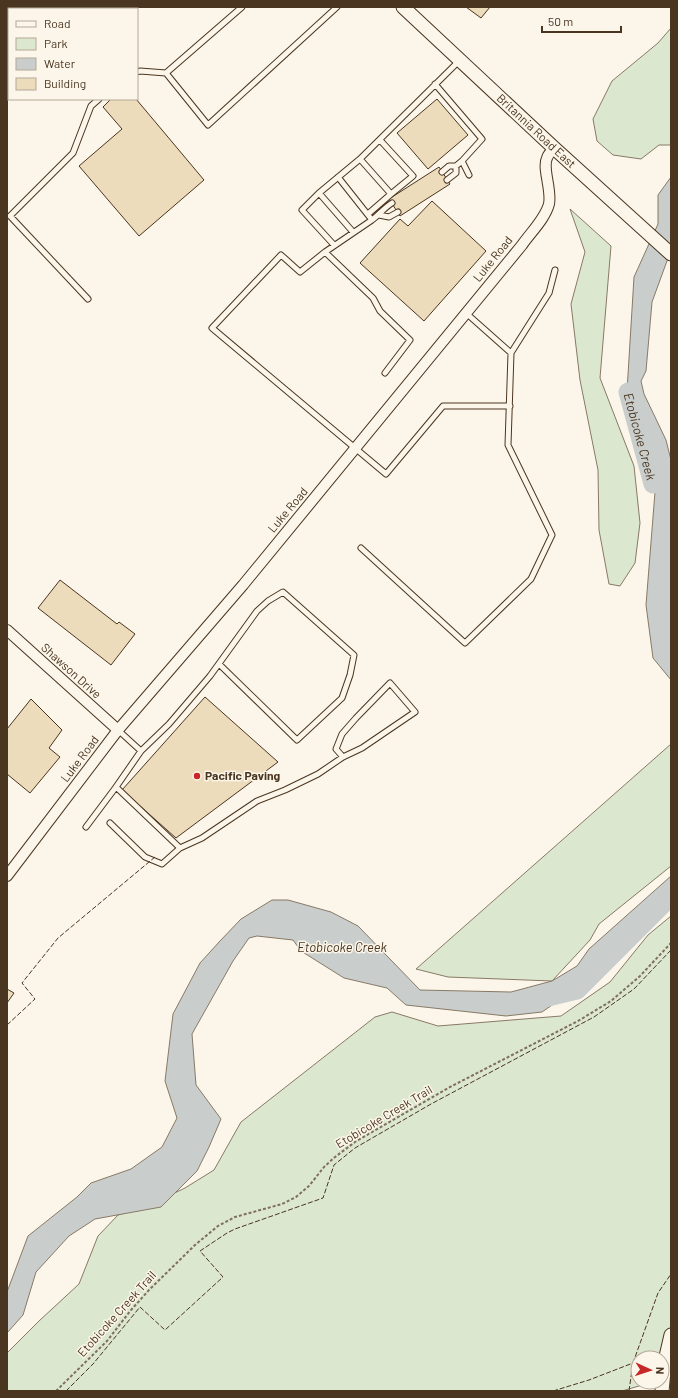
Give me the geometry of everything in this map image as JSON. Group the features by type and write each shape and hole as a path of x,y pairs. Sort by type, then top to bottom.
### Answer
{"street":[{"name":"Britannia Road East","path":"403,7 554,148 671,254"},
{"name":"Luke Road","path":"7,876 118,730 243,585 522,245 545,214 549,205 550,196 546,163 548,156 554,148"},
{"name":"Shawson Drive","path":"7,630 118,730"},
{"path":"662,1391 665,1360 671,1335"}],"lane":[{"path":"138,72 166,73 242,7"},
{"path":"166,73 208,125 337,7"},
{"path":"334,245 302,210 319,193 360,159 460,60"},
{"path":"434,86 482,139 456,166 449,166 442,172"},
{"path":"88,299 10,216 73,153 91,106 98,100"},
{"path":"368,214 413,176 380,140"},
{"path":"360,159 391,194"},
{"path":"462,161 469,175"},
{"path":"447,180 456,173 456,166"},
{"path":"338,177 372,220"},
{"path":"319,193 353,232"},
{"path":"392,203 384,208 372,220 334,245 300,272 281,255 212,328 386,474 443,406 510,406"},
{"path":"378,215 389,217 398,212"},
{"path":"325,252 373,298 380,311 410,340 385,373"},
{"path":"361,548 465,643 531,578 552,535 508,445 511,353 549,293 555,270"},
{"path":"466,313 511,353"},
{"path":"86,827 141,751 169,724 210,676 257,611 268,601 283,592 354,655 350,676 342,698 297,740 219,664"},
{"path":"110,823 145,857 162,864 180,848 202,838 257,801 285,790 318,774 343,757 362,748 415,712 390,683 342,734 336,749 343,757"},
{"path":"118,730 141,751"},
{"path":"116,787 180,848"}],"path":[{"name":"Etobicoke Creek Trail","path":"56,1391 107,1341 150,1288 195,1245 218,1226 235,1217 282,1204 296,1197 309,1186 324,1167 355,1142 450,1087 578,1021 611,1001 640,976 671,943"}],"green space":[{"path":"671,28 671,145 659,145 641,159 613,155 597,141 593,119 612,81 658,43"},
{"path":"570,209 611,246 600,378 634,466 640,523 635,563 620,586 609,584 599,530 598,470 580,380 571,304 585,252"},
{"path":"671,744 671,866 599,924 590,940 552,981 448,977 416,969"},
{"path":"671,916 671,1340 666,1350 630,1350 630,1389 622,1391 7,1391 7,1353 79,1284 98,1236 118,1215 154,1203 185,1188 214,1170 241,1122 375,1017 392,1012 438,1026 561,1016 610,982 648,935"}],"water":[{"name":"Etobicoke Creek","path":"671,177 671,250 652,302 646,371 641,381 644,394 666,440 671,460 671,680 653,658 646,605 655,492 648,477 643,430 630,408 627,391 634,277 658,224 658,195"},
{"name":"Etobicoke Creek","path":"671,876 671,901 623,938 587,981 542,1012 506,1016 406,1005 387,988 344,978 301,951 293,940 257,936 249,938 233,961 192,1034 196,1085 221,1119 197,1171 161,1207 95,1219 69,1236 36,1272 23,1315 7,1333 7,1292 28,1236 77,1197 91,1183 131,1169 162,1147 177,1118 165,1081 173,1014 200,963 241,919 272,900 288,900 331,912 358,926 420,990 511,992 552,981 577,966 589,949"}],"building":[{"path":"466,7 490,7 481,18"},
{"path":"437,99 468,135 428,169 397,133"},
{"path":"110,100 137,100 204,180 139,236 79,166 122,129 103,107"},
{"path":"439,167 450,184 400,216 389,199"},
{"path":"432,201 486,251 424,321 360,263 400,219 408,226"},
{"path":"60,580 117,624 119,622 135,634 111,665 38,608"},
{"name":"Pacific Paving","path":"205,697 278,762 176,838 122,790"},
{"path":"31,699 62,730 49,748 60,757 30,793 7,774 7,729"},
{"path":"7,989 14,993 7,1003"}],"waterway":[{"name":"Etobicoke Creek","path":"628,392 653,484"},
{"name":"Etobicoke Creek","path":"548,997 577,990 671,896"}],"fence":[{"path":"7,1025 35,999 22,983 58,938 155,857"},
{"path":"66,1391 93,1364 140,1307 165,1330 223,1277 200,1251 235,1229 323,1198 334,1165 355,1148 431,1104 594,1017 634,989 671,950"},
{"path":"629,1391 633,1363 658,1293 671,1274"},
{"path":"553,1391 589,1380 630,1364"}],"place":[{"name":"Pacific Paving","path":"197,776"}]}
